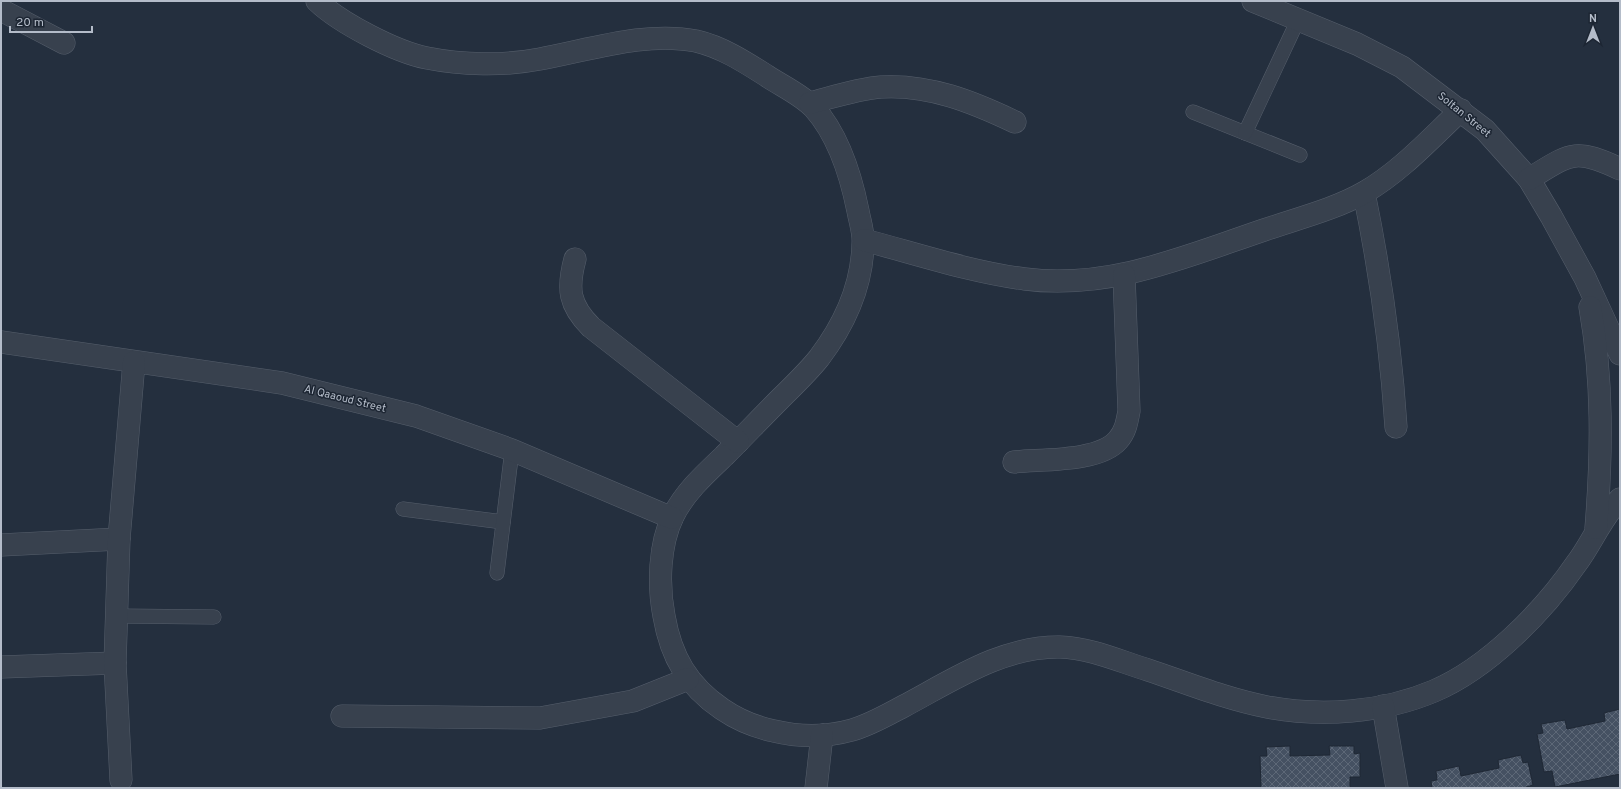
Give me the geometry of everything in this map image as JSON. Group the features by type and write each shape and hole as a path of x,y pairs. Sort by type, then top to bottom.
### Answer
{"street":[{"path":"317,1 328,12 372,37 422,58 478,63 531,61 640,40 693,40 714,47 738,58 810,103 826,125 841,153 855,193 864,240 859,280 851,304 838,329 817,361 692,487 672,518 663,551 660,584 664,617 673,650 688,679 710,701 734,718 762,729 792,735 822,735 851,730 879,719 981,665 1008,654 1036,648 1065,647 1094,651 1238,700 1270,708 1304,712 1338,712 1383,706 1437,690 1492,654 1516,633 1548,600 1580,559 1609,509 1620,499"},
{"name":"Soltan Street","path":"1253,1 1357,44 1402,67 1461,110 1485,130 1529,179 1585,278 1620,354"},
{"path":"1,10 64,43"},
{"path":"810,103 882,87 929,90 974,103 1015,122"},
{"path":"864,240 964,266 1025,279 1060,281 1124,275 1174,262 1328,208 1364,193 1397,171 1461,110"},
{"path":"1529,179 1569,156 1580,155 1600,159 1620,168"},
{"path":"1364,193 1386,309 1396,427"},
{"path":"575,259 570,279 572,298 579,314 591,327 738,442"},
{"path":"1014,462 1089,456 1106,450 1118,440 1126,428 1129,411 1124,275"},
{"path":"1585,278 1596,341 1601,404 1601,468 1596,531"},
{"name":"Al Qaaoud Street","path":"1,342 282,383 416,416 512,450 672,518"},
{"path":"121,780 115,663 119,539 134,362"},
{"path":"1,545 119,539"},
{"path":"1,667 115,663"},
{"path":"342,716 540,718 633,701 688,679"},
{"path":"1383,706 1397,788"},
{"path":"816,788 822,735"}],"lane":[{"path":"1245,133 1298,20"},
{"path":"1192,112 1300,155"},
{"path":"497,573 512,450"},
{"path":"404,509 503,522"},
{"path":"117,616 214,617"}],"building":[{"path":"1620,709 1620,774 1555,787 1552,771 1544,772 1537,734 1543,733 1541,724 1565,720 1567,729 1605,721 1604,713"},
{"path":"1290,746 1290,756 1330,755 1329,746 1354,746 1354,754 1360,753 1360,777 1350,777 1350,788 1261,788 1260,756 1267,756 1266,747"},
{"path":"1521,755 1523,763 1528,762 1533,785 1523,788 1432,788 1431,781 1437,780 1436,771 1459,766 1461,776 1499,768 1498,760"}]}
